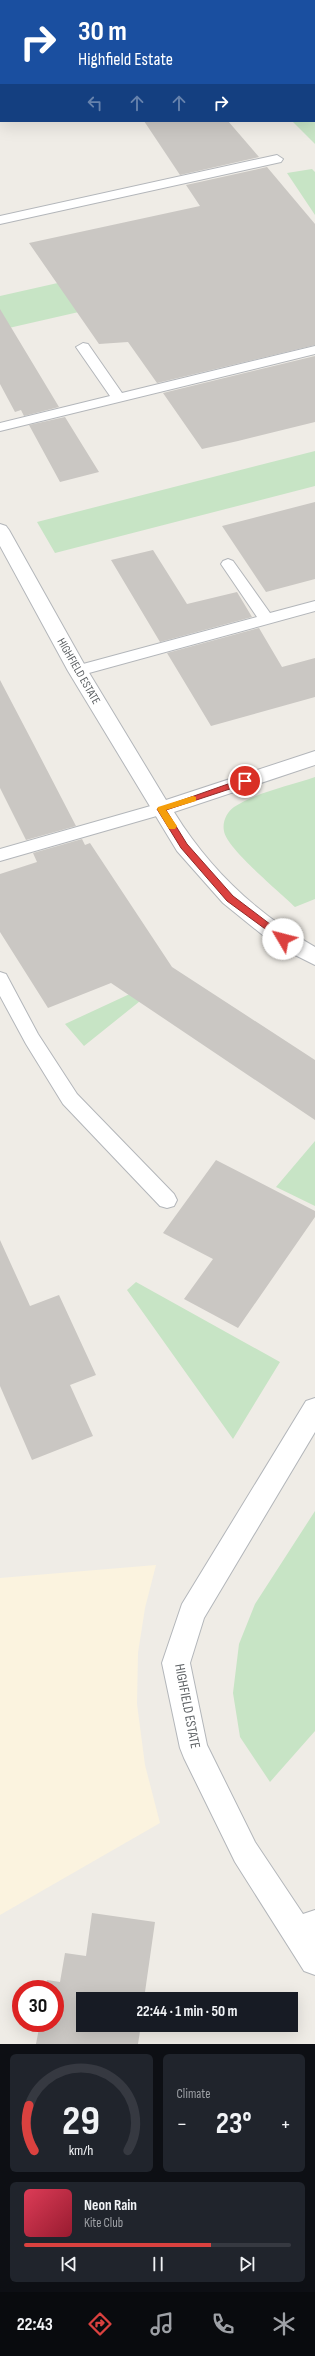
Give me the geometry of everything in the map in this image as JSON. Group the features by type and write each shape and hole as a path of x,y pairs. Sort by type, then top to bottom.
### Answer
{"street":[{"name":"HIGHFIELD ESTATE","path":"0,530 78,672 184,846 230,898 283,939 315,957"},
{"path":"161,809 315,758"},
{"name":"HIGHFIELD ESTATE","path":"315,1409 192,1613 176,1663 194,1748 245,1852 305,1928 315,1960"}],"lane":[{"path":"0,220 277,159"},
{"path":"83,347 118,398"},
{"path":"0,427 315,350"},
{"path":"228,564 267,620"},
{"path":"78,672 315,606"},
{"path":"0,855 161,809"},
{"path":"0,978 32,1039 70,1099 167,1200"}],"shaded area":[{"path":"156,1565 145,1608 138,1653 137,1704 145,1765 160,1823 0,1915 0,1578"}],"green space":[{"path":"293,122 315,122 315,144"},
{"path":"312,169 315,172 315,215 287,173"},
{"path":"315,225 315,258 0,330 0,296"},
{"path":"315,451 315,486 55,553 37,522"},
{"path":"315,777 315,899 295,907 255,870 234,848 227,839 224,831 224,824 229,812 243,802 263,793"},
{"path":"175,973 84,1046 65,1024"},
{"path":"315,1141 315,1206 276,1187"},
{"path":"136,1282 280,1362 233,1439 127,1290"},
{"path":"315,1511 315,1731 270,1782 240,1737 233,1693 239,1644 255,1604"}],"building":[{"path":"145,122 229,122 259,157 180,175"},
{"path":"267,167 315,224 315,345 157,383 128,342 99,344 29,243 200,206 186,185"},
{"path":"0,309 59,407 24,416 21,410 15,412 0,384"},
{"path":"315,356 315,422 238,441 202,449 163,393"},
{"path":"65,417 99,472 60,482 29,425"},
{"path":"315,502 315,579 266,592 222,526"},
{"path":"153,550 187,604 237,592 252,617 160,642 111,560"},
{"path":"259,628 282,667 315,658 315,697 211,726 167,653"},
{"path":"0,680 76,826 26,840 0,788"},
{"path":"82,839 85,845 90,843 172,967 315,1060 315,1120 111,983 48,1008 0,932 0,874 37,862 33,853"},
{"path":"216,1160 315,1211 315,1217 238,1328 184,1299 213,1259 163,1233"},
{"path":"0,1240 30,1306 59,1295 96,1375 70,1385 93,1436 32,1460 0,1386"},
{"path":"92,1913 155,1922 145,1992 76,1992 76,2032 140,2032 138,2044 36,2044 38,2032 64,2032 64,1980 60,1980 65,1953 86,1956"}],"slow traffic":[{"path":"172,826 161,809 193,799"}],"route":[{"path":"245,781 161,809 184,846 230,898 283,939"}]}
